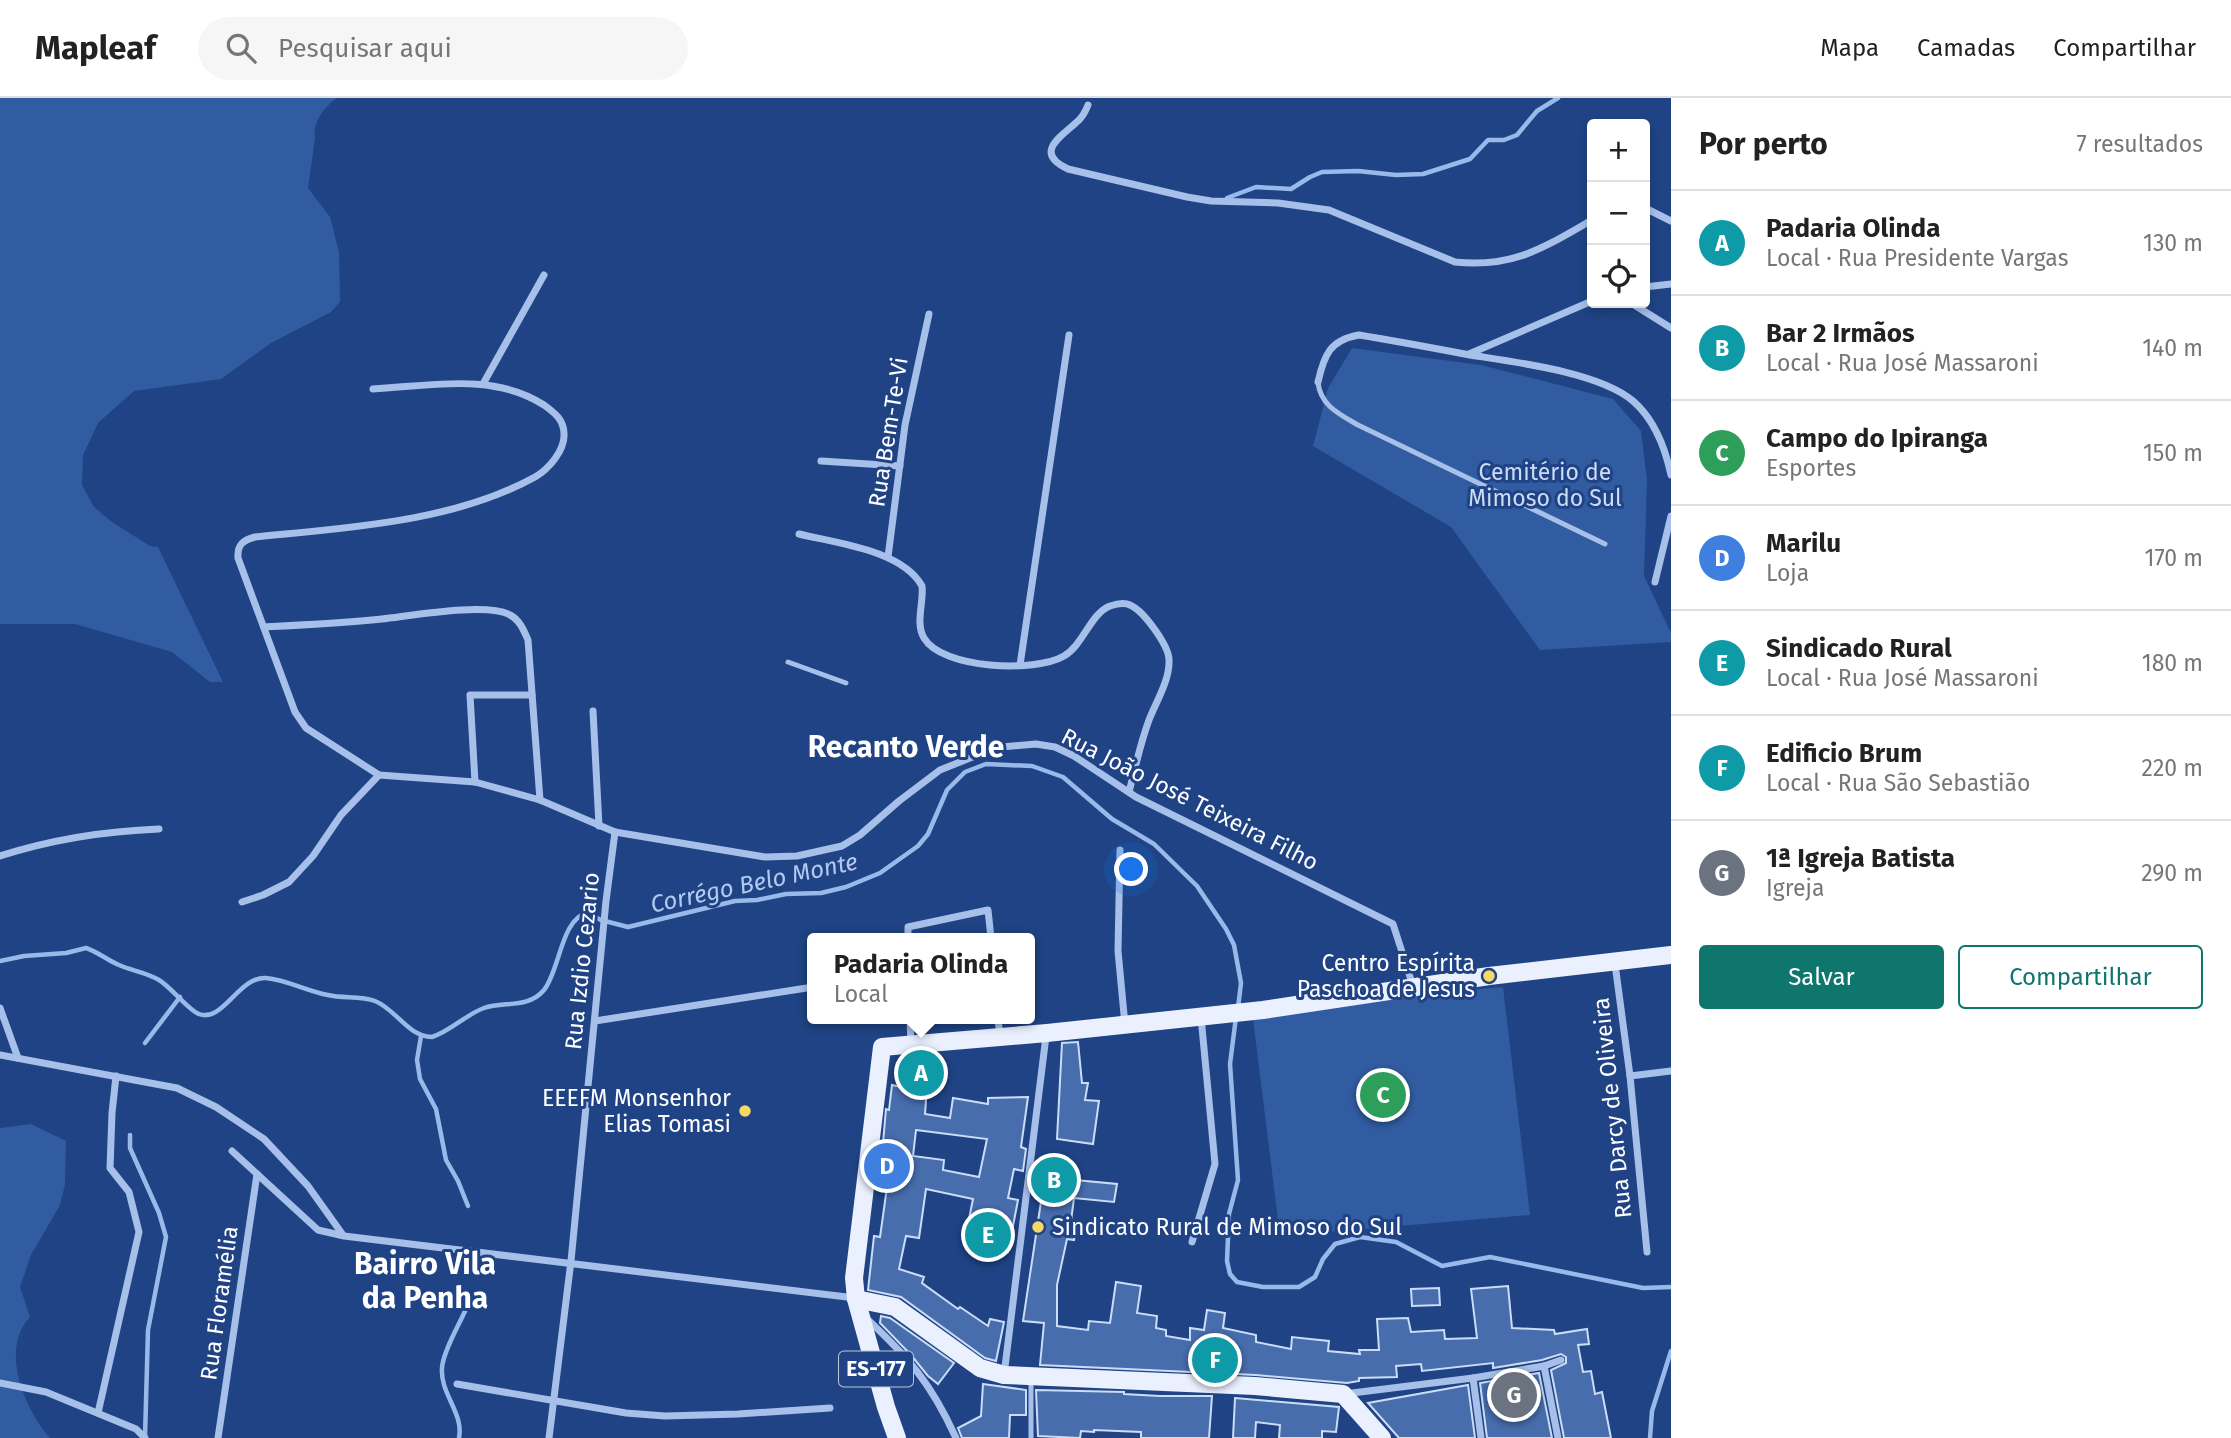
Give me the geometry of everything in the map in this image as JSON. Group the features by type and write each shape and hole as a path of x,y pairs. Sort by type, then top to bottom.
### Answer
{"main road":[{"name":"ES-177","path":"897,1438 886,1407 854,1279 881,1047 911,1045 999,1028 1047,1033 1263,1010 1414,987 1671,955"},
{"path":"859,1306 895,1307 980,1368 1004,1375 1255,1386 1343,1394 1382,1438"}],"street":[{"path":"1088,105 1083,116 1052,145 1054,158 1059,165 1068,169 1187,197 1329,210 1455,262 1497,262 1533,253 1587,223"},
{"path":"1650,210 1671,221"},
{"path":"373,389 483,384 544,275"},
{"path":"1650,286 1671,284"},
{"path":"1468,354 1587,303"},
{"path":"1640,308 1671,328"},
{"name":"Rua Bem-Te-Vi","path":"888,557 905,425 929,314"},
{"path":"1020,665 1069,335"},
{"path":"1318,382 1322,365 1331,348 1343,337 1359,335 1509,361 1607,385 1631,399 1647,415 1666,450 1671,475"},
{"name":"Rua João José Teixeira Filho","path":"483,384 508,388 530,396 552,410 562,421 562,447 552,462 537,476 462,505 414,517 247,539 237,550 295,712 306,728 380,775 475,782 540,800 615,832 765,857 797,856 842,846 860,835 940,770 1002,747 1036,744 1055,747 1074,756 1129,792 1393,924 1414,987"},
{"path":"821,461 900,466"},
{"path":"1655,582 1671,516"},
{"path":"799,534 888,557 909,570 922,586 920,631 925,640 948,657 974,663 1043,664 1062,657 1076,647 1098,614 1120,603 1131,605 1149,622 1168,650 1169,662 1148,723 1129,792"},
{"path":"264,627 455,611 510,615 521,625 528,640 540,800"},
{"path":"475,782 470,695 532,695"},
{"path":"593,711 599,826"},
{"path":"242,902 289,882 313,856 341,815 380,775"},
{"path":"0,856 79,839 135,830 159,830"},
{"name":"Rua Izdio Cezario","path":"549,1438 571,1261 615,832"},
{"path":"1119,850 1118,951 1125,1025"},
{"path":"908,933 908,927 988,910 990,933"},
{"name":"Rua Darcy de Oliveira","path":"1614,961 1630,1076 1647,1252"},
{"path":"595,1021 807,988"},
{"path":"0,1007 18,1058"},
{"path":"1192,1242 1215,1164 1200,1017"},
{"path":"910,1024 911,1045"},
{"path":"1004,1375 1047,1033"},
{"path":"0,1055 177,1088 216,1107 264,1139 308,1186 344,1236"},
{"path":"1630,1076 1671,1071"},
{"path":"99,1413 139,1232 129,1192 110,1168 116,1076"},
{"path":"232,1151 318,1230 344,1236 859,1306 917,1369 941,1405 956,1438"},
{"name":"Rua Floramélia","path":"218,1438 257,1174"},
{"path":"1343,1394 1473,1378 1544,1366 1561,1360"},
{"path":"1544,1366 1558,1438"},
{"path":"1473,1378 1481,1438"},
{"path":"0,1383 46,1392 135,1429 145,1438"},
{"path":"457,1384 592,1409 664,1416 830,1408"}],"lane":[{"path":"1318,382 1319,393 1326,404 1357,425 1605,544"},
{"path":"788,662 846,683"},
{"path":"1031,1377 1031,1438"}],"green space":[{"path":"0,98 337,98 324,110 315,127 308,188 330,217 339,252 340,302 331,312 271,343 221,379 134,391 98,423 83,455 82,485 94,507 150,546 158,547 223,682 210,682 172,652 75,624 0,624"},
{"name":"Cemitério de Mimoso do Sul","path":"1352,348 1481,365 1613,399 1641,431 1647,480 1644,576 1671,633 1671,642 1540,650 1451,527 1313,446 1328,388"},
{"path":"1503,987 1530,1215 1280,1236 1252,1011"},
{"path":"31,1124 66,1141 65,1185 60,1205 31,1255 20,1287 30,1317 21,1330 16,1361 19,1378 31,1410 50,1438 0,1438 0,1128"}],"building":[{"path":"1078,1042 1082,1083 1088,1083 1085,1100 1099,1101 1093,1144 1057,1139 1062,1043"},
{"path":"938,1059 940,1088 927,1087 925,1114 950,1118 953,1098 988,1104 988,1098 1028,1097 1021,1147 1026,1149 1023,1171 1014,1169 1008,1198 1018,1200 1008,1252 964,1244 973,1199 926,1189 919,1238 906,1236 899,1269 924,1277 922,1283 958,1309 960,1307 988,1326 990,1319 1004,1322 996,1361 985,1358 901,1297 868,1290 874,1236 880,1237 888,1180 882,1180 886,1109 889,1110 892,1085 901,1087 904,1061","holes":["916,1130 987,1139 979,1177 943,1170 944,1160 913,1156"]},
{"path":"1037,1162 1066,1164 1065,1179 1117,1184 1114,1202 1074,1198 1071,1221 1077,1222 1074,1240 1067,1239 1057,1285 1057,1326 1088,1330 1089,1321 1110,1323 1116,1282 1141,1286 1137,1313 1157,1316 1156,1328 1166,1330 1166,1336 1190,1340 1190,1328 1204,1330 1207,1310 1225,1313 1223,1328 1256,1335 1256,1342 1291,1349 1292,1337 1329,1341 1328,1351 1360,1354 1359,1350 1379,1350 1377,1319 1408,1318 1411,1332 1444,1330 1445,1339 1477,1338 1471,1289 1508,1286 1512,1328 1554,1330 1555,1334 1587,1329 1589,1344 1578,1345 1583,1372 1591,1371 1595,1394 1602,1392 1611,1438 1564,1438 1551,1370 1566,1363 1566,1357 1561,1354 1493,1368 1493,1363 1422,1371 1421,1364 1396,1366 1397,1377 1359,1378 1359,1381 1347,1383 1256,1375 1040,1365 1044,1323 1023,1321 1045,1175 1035,1173"},
{"path":"1439,1288 1440,1305 1412,1306 1411,1289"},
{"path":"881,1316 890,1318 954,1363 938,1384 880,1323"},
{"path":"1539,1373 1552,1438 1487,1438 1480,1383"},
{"path":"983,1384 1026,1390 1026,1415 1010,1415 1009,1438 962,1438 958,1428 981,1416"},
{"path":"1468,1385 1475,1438 1399,1438 1368,1403"},
{"path":"1036,1390 1212,1396 1209,1438 1141,1438 1141,1432 1094,1430 1081,1431 1080,1438 1038,1436"},
{"path":"1235,1398 1339,1407 1336,1432 1322,1431 1322,1438 1279,1438 1280,1425 1256,1422 1255,1438 1233,1438"}],"waterway":[{"path":"1227,198 1256,187 1291,189 1322,172 1423,174 1470,159 1488,140 1504,140 1517,135 1537,111 1558,98"},
{"name":"Corrégo Belo Monte","path":"0,961 86,948 119,965 159,980 195,1012 208,1015 216,1012 256,979 274,979 328,995 375,1001 390,1010 409,1028 423,1036 432,1037 484,1008 523,1002 538,996 549,981 566,935 578,917 587,913 601,920 628,927 735,901 786,894 821,893 846,887 880,873 918,846 928,834 947,790 965,772 986,764 1032,766 1063,777 1112,819 1154,844 1197,886 1226,929 1234,945 1241,983 1238,1008"},
{"path":"145,1043 180,997"},
{"name":"Corrégo Belo Monte","path":"1236,1017 1230,1064 1238,1180 1229,1214 1227,1261 1230,1274 1237,1282 1263,1287 1299,1287 1315,1277 1323,1259 1335,1244 1360,1237 1396,1242 1442,1266 1490,1257 1643,1288 1671,1287"},
{"path":"421,1036 417,1060 420,1079 436,1109 446,1160 468,1206"},
{"path":"130,1135 130,1148 159,1213 166,1237 148,1330 145,1437"},
{"path":"459,1438 458,1420 442,1377 442,1368 448,1347 465,1311"},
{"path":"1650,1438 1652,1411 1671,1351"}],"place":[{"name":"Centro Espírita Paschoa de Jesus","path":"1489,976"},
{"name":"Padaria Olinda","path":"921,1073"},
{"name":"Campo do Ipiranga","path":"1383,1095"},
{"name":"EEEFM Monsenhor Elias Tomasi","path":"745,1111"},
{"name":"Marilu","path":"887,1166"},
{"name":"Bar 2 Irmãos","path":"1054,1180"},
{"name":"Sindicato Rural de Mimoso do Sul","path":"1038,1227"},
{"name":"Sindicado Rural","path":"988,1235"},
{"name":"Edificio Brum","path":"1215,1360"},
{"name":"1ª Igreja Batista","path":"1514,1395"}],"district":[{"name":"Recanto Verde","path":"906,747"},
{"name":"Bairro Vila da Penha","path":"425,1281"}]}
